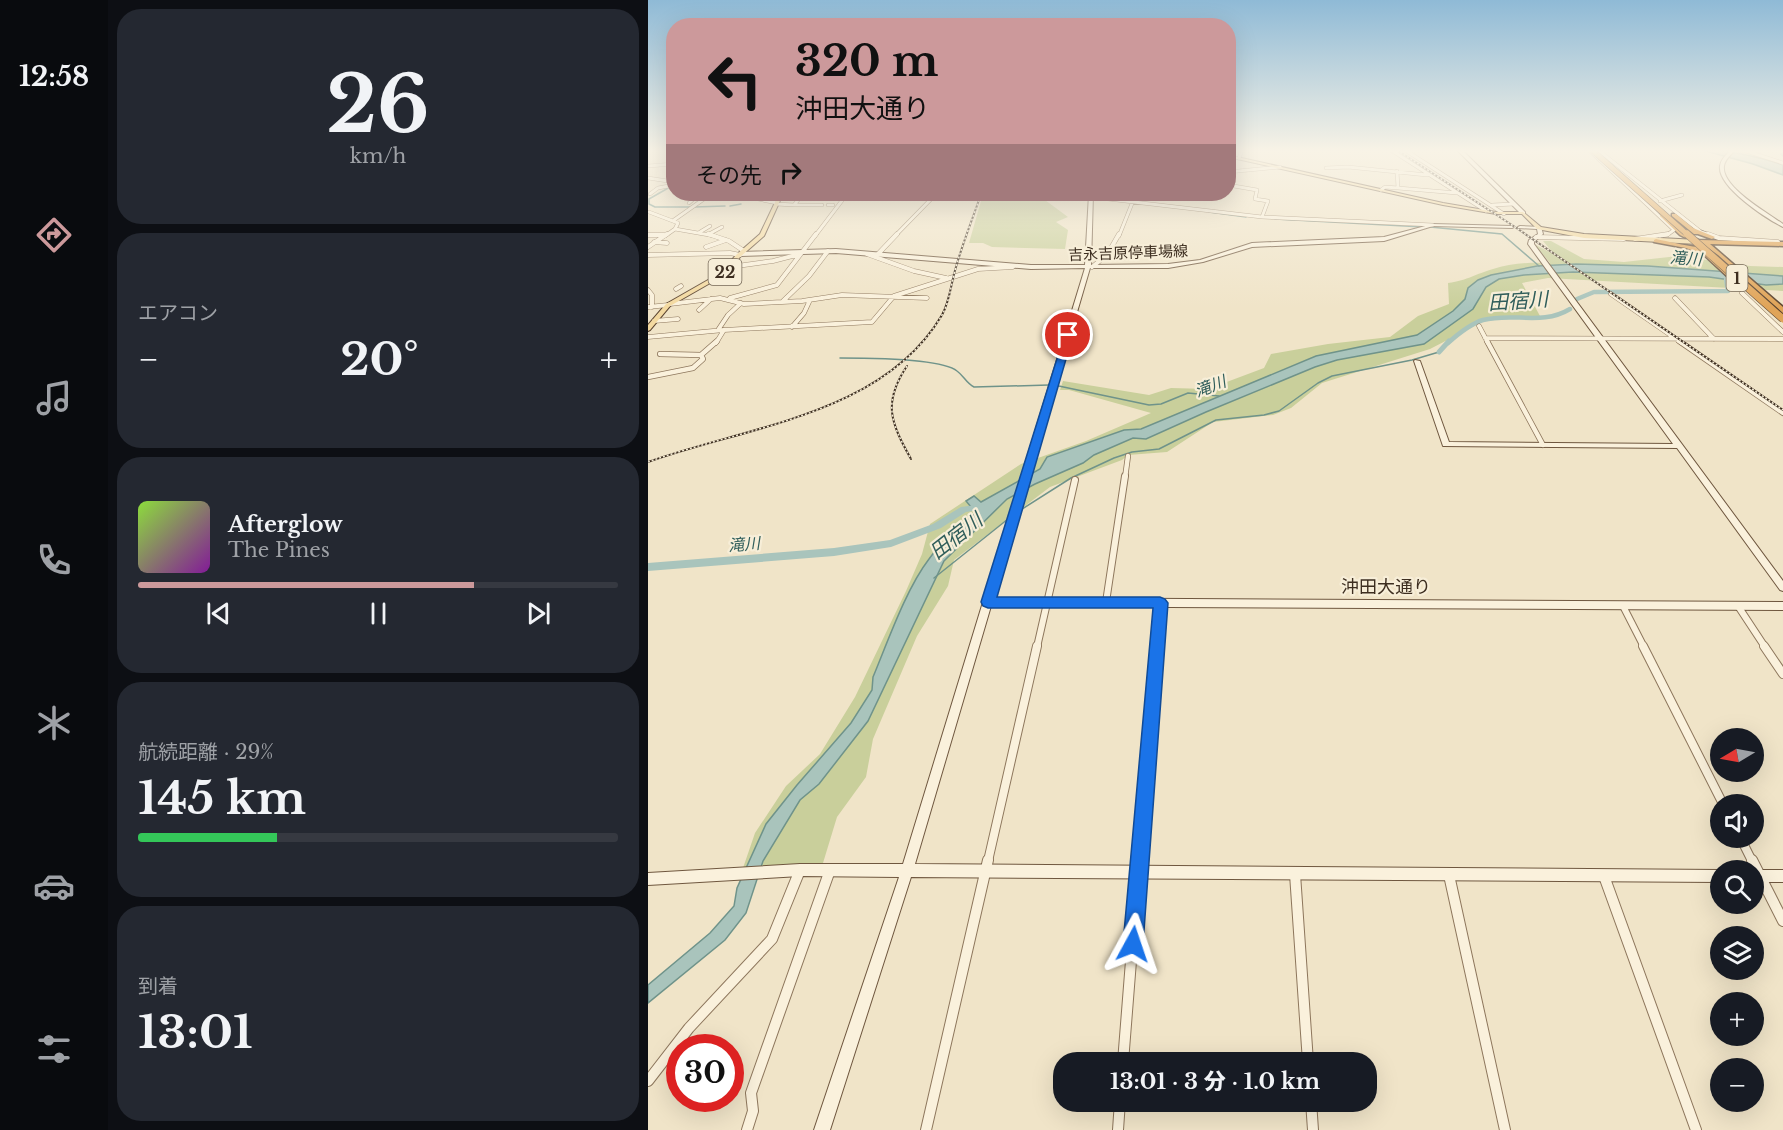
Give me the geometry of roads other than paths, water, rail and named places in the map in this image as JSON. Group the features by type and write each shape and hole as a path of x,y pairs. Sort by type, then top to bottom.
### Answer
{"highway":[{"name":"1","path":"1649,203 1677,230 1720,254 1783,313"},
{"name":"1","path":"1652,203 1783,320"},
{"name":"1","path":"1654,203 1783,313"},
{"name":"1","path":"1658,203 1698,235 1697,241 1708,257"},
{"name":"1","path":"1691,229 1706,236 1746,242"},
{"path":"1655,239 1674,235 1677,230"},
{"name":"1","path":"1655,239 1687,246 1708,257 1783,320"},
{"path":"1697,241 1781,243"},
{"name":"1","path":"1720,254 1720,246 1746,242"}],"main road":[{"path":"1445,203 1504,214 1523,213 1539,228 1584,237 1697,241"},
{"name":"22","path":"648,330 669,305 719,277 730,267 762,235 777,204"}],"street":[{"path":"674,220 700,203"},
{"path":"772,203 822,205"},
{"path":"648,290 652,295 650,307 711,299 729,299 777,285 837,203"},
{"path":"878,254 928,203"},
{"path":"822,1130 907,871 1090,267 1091,203"},
{"path":"1090,267 1099,264 1113,248 1132,203"},
{"path":"1147,203 1262,217 1433,225"},
{"path":"1262,217 1267,203"},
{"path":"1473,203 1486,211"},
{"path":"1487,203 1504,214"},
{"path":"1635,239 1667,235 1674,230 1646,203"},
{"path":"1662,203 1706,234 1781,243"},
{"path":"1753,203 1783,226"},
{"path":"1491,205 1514,204 1523,213"},
{"path":"648,248 675,229 678,223 649,212"},
{"name":"吉永吉原停車場線","path":"742,253 828,251 1023,266 1176,266 1202,261 1252,245 1384,238 1433,225 1512,227"},
{"path":"700,232 710,226"},
{"path":"697,238 722,227"},
{"path":"1520,227 1539,228 1541,234 1531,240 1531,244 1783,588"},
{"path":"675,229 700,232 726,240 742,253"},
{"path":"683,236 692,231"},
{"path":"648,235 665,235"},
{"path":"1536,237 1584,237"},
{"path":"706,247 726,240"},
{"path":"654,242 667,243"},
{"path":"677,255 682,249"},
{"path":"783,301 809,276 828,251"},
{"path":"648,255 742,253"},
{"path":"730,267 773,261 802,253"},
{"path":"865,253 914,271 947,278"},
{"path":"648,337 718,330 873,322 894,296 978,268 1023,266"},
{"path":"676,289 681,286"},
{"path":"1742,293 1783,332"},
{"path":"1611,294 1783,413"},
{"path":"729,299 741,303 810,300 836,295 927,298"},
{"path":"1675,298 1714,339"},
{"path":"699,310 711,299"},
{"path":"792,327 804,313 810,300"},
{"path":"718,330 728,315 741,303"},
{"path":"654,321 678,320"},
{"path":"1479,326 1543,445"},
{"path":"660,354 701,355 716,343 724,330"},
{"path":"1485,338 1783,339"},
{"path":"648,377 693,368 703,358 701,355"},
{"path":"1417,361 1446,444 1679,446"},
{"path":"1106,602 1128,456"},
{"path":"926,1130 1075,480"},
{"name":"沖田大通り","path":"988,602 1783,606"},
{"path":"1124,1052 1160,603"},
{"path":"1623,606 1718,794"},
{"path":"1738,606 1783,674"},
{"path":"648,1081 689,1028 772,939 801,870"},
{"path":"648,879 801,870 1710,876"},
{"path":"747,1130 753,1111 750,1092 830,870"},
{"path":"1294,874 1307,1052"},
{"path":"1449,875 1504,1130"},
{"path":"1604,875 1696,1130"},
{"path":"1764,876 1783,876"},
{"path":"1764,889 1783,921"},
{"path":"1118,1130 1119,1112"},
{"path":"1312,1112 1313,1130"}],"water":[{"path":"1576,264 1648,266 1783,276 1783,284 1766,285 1709,277 1573,272 1499,279 1486,287 1473,309 1424,344 1337,360 1315,367 1146,439 1133,438 1007,499 944,561 868,721 819,784 800,800 763,861 746,913 725,940 648,1003 648,985 710,933 734,906 737,888 766,824 851,723 872,690 873,677 891,632 921,571 951,534 976,513 966,501 974,496 981,502 1040,469 1047,457 1124,430 1141,429 1316,356 1417,335 1453,311 1465,299 1468,288 1478,280 1491,275 1537,266"}],"waterway":[{"path":"649,203 655,207 690,207"},
{"path":"730,206 741,204"},
{"path":"694,207 725,206"},
{"path":"1209,212 1246,217"},
{"path":"1275,219 1423,227"},
{"path":"1430,227 1502,234 1539,266"},
{"name":"田宿川","path":"1577,299 1594,292 1728,291 1726,280 1728,275"},
{"name":"田宿川","path":"1448,343 1469,327 1483,320 1505,317 1549,317 1570,309"},
{"name":"田宿川","path":"1439,352 1449,341"},
{"name":"田宿川","path":"1019,511 1071,478 1114,458 1132,452 1159,449 1216,420 1264,415 1279,411 1318,383 1332,376 1412,360 1439,352"},
{"path":"840,358 935,363 957,371 974,387 1049,385"},
{"path":"1054,385 1149,405 1161,404 1188,393 1219,396"},
{"name":"滝川","path":"648,567 834,552 891,543 937,526 964,509 983,507"},
{"name":"田宿川","path":"934,578 1008,519"}],"railway":[{"path":"648,462 810,412 849,396 885,375 917,349 942,315 978,203"},
{"path":"1478,203 1783,410"},
{"path":"907,366 894,391 892,413 898,434 911,459"}]}
